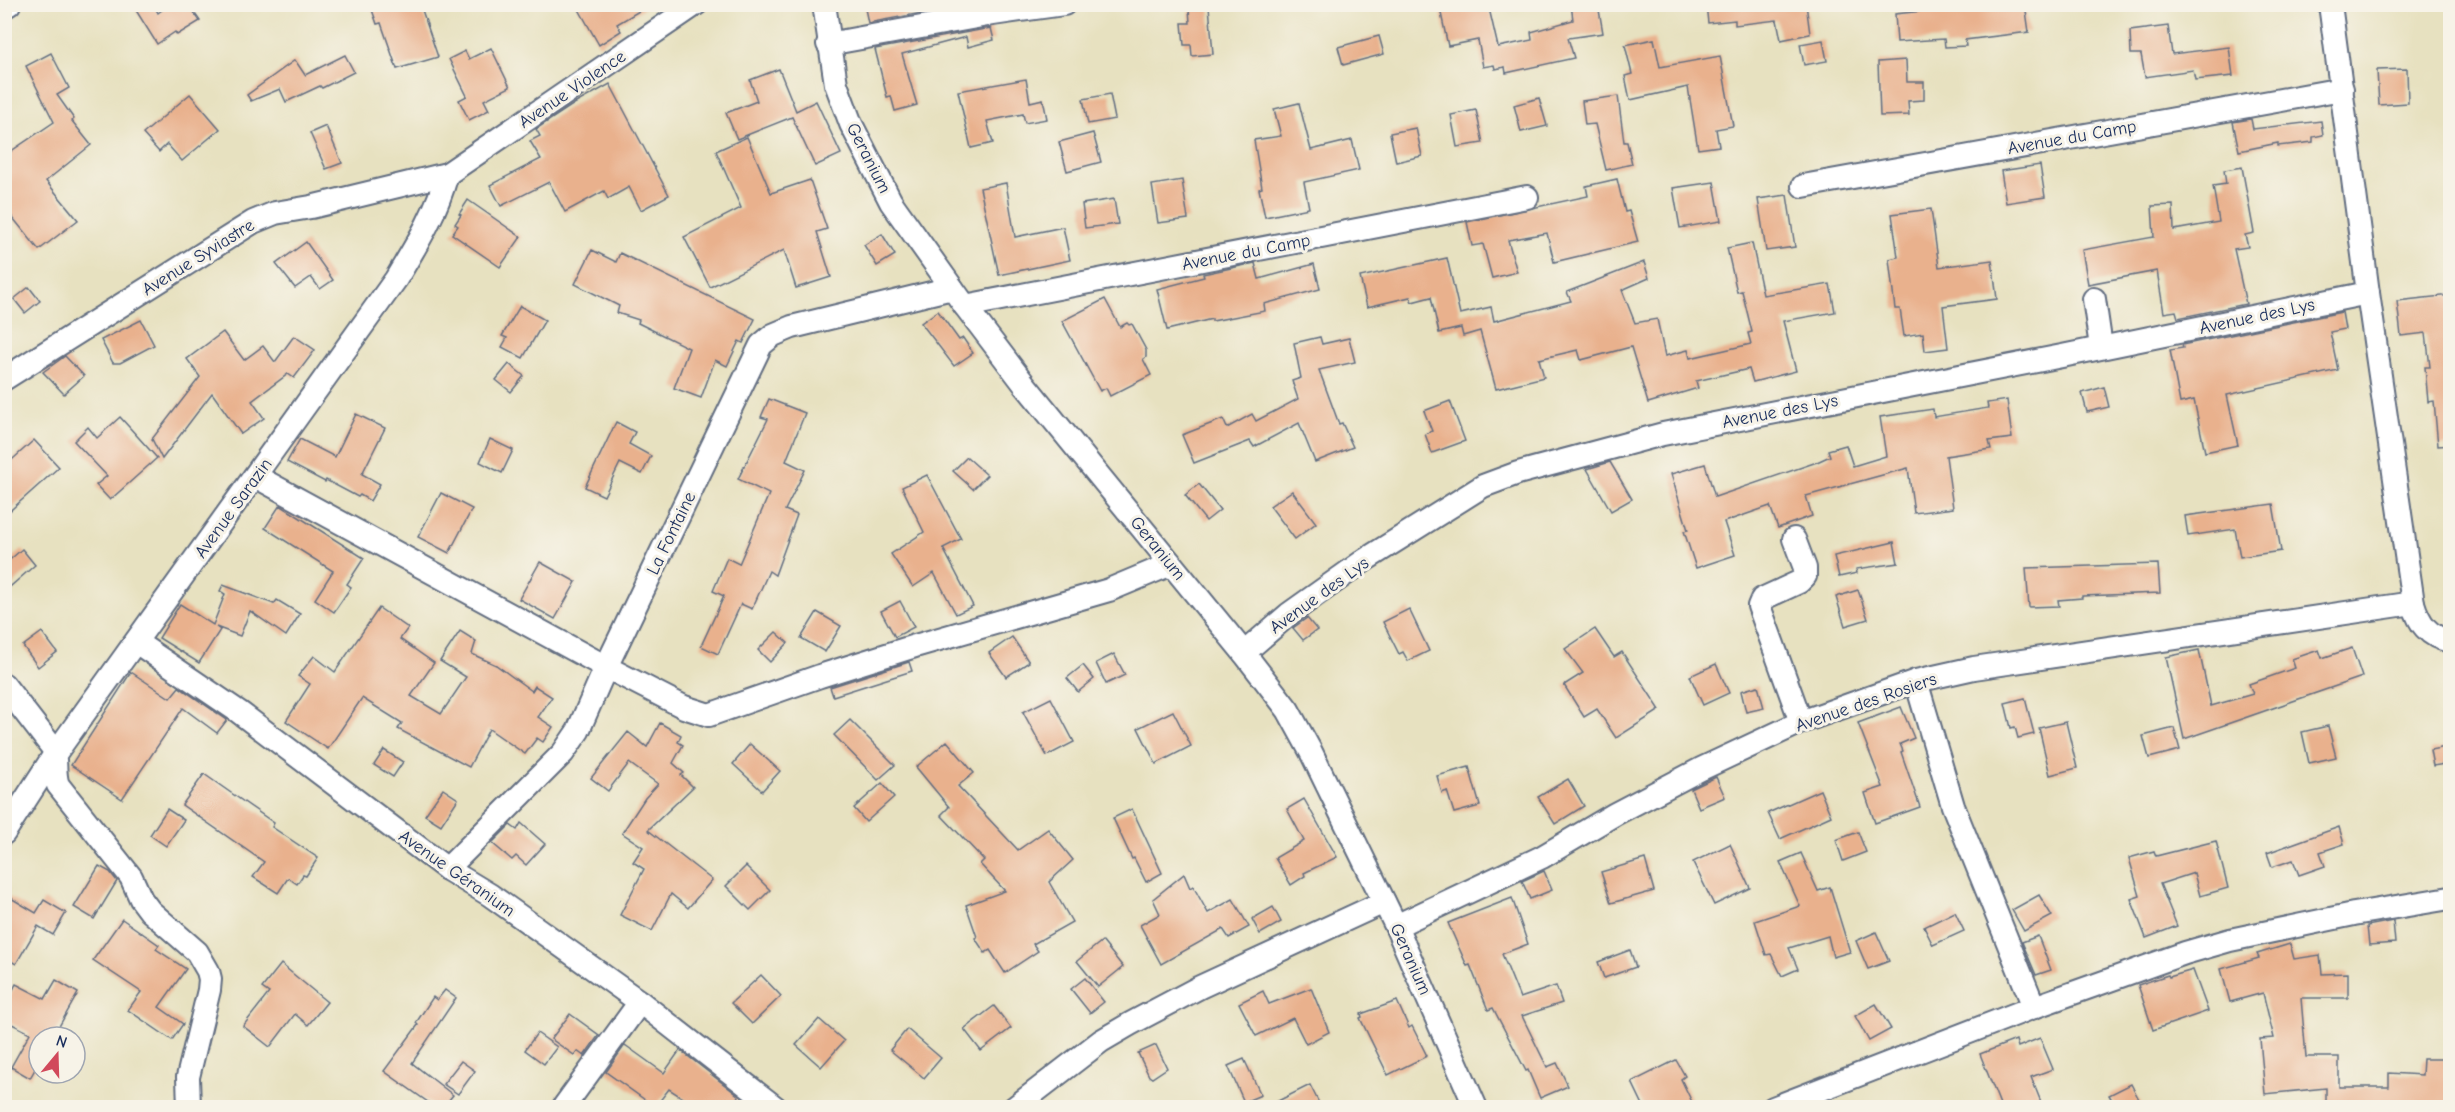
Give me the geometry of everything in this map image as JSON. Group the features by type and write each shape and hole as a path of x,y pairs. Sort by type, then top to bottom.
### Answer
{"street":[{"path":"4,7 9,4"},
{"name":"Avenue Violence","path":"447,174 696,4"},
{"name":"Geranium","path":"824,4 828,44 836,84 861,144 891,202 1025,385 1288,710 1396,926 1476,1107"},
{"path":"828,44 993,14 1064,4"},
{"path":"2330,4 2368,293 2415,610 2423,627 2432,634 2451,641"},
{"name":"Avenue du Camp","path":"1803,186 2342,89"},
{"name":"Avenue Syviastre","path":"4,379 253,222 274,213 311,207 447,174"},
{"name":"Avenue Sarazin","path":"4,833 55,754 396,279 440,202 447,174"},
{"name":"Avenue du Camp","path":"959,297 1527,197"},
{"name":"Avenue des Lys","path":"1244,653 1289,614 1365,560 1483,486 1498,479 1663,434 2368,293"},
{"name":"La Fontaine","path":"447,869 563,753 578,731 606,667 761,345 767,339 792,327 959,297"},
{"path":"2094,299 2101,347"},
{"path":"255,477 606,667 684,707 709,715 894,652 1109,590 1171,564"},
{"path":"1794,539 1805,567 1805,576 1799,582 1762,599 1759,606 1801,722"},
{"name":"Avenue des Rosiers","path":"1396,926 1542,857 1615,814 1701,769 1801,722 1916,681 1974,668 2415,610"},
{"name":"Avenue Géranium","path":"136,642 239,711 447,869 490,895 640,1002 776,1107"},
{"path":"1916,681 1953,806 2034,1007"},
{"path":"4,686 55,754 55,776 58,786 131,877 141,899 150,910 197,952 208,971 209,990 188,1077 189,1107"},
{"path":"1773,1107 2034,1007 2185,953 2230,940 2354,914 2451,898"},
{"path":"1014,1107 1101,1041 1130,1024 1200,987 1384,902"},
{"path":"563,1107 640,1002"}],"building":[{"path":"132,4 153,4 158,13 170,4 188,4 200,21 177,35 175,32 157,44"},
{"path":"370,4 424,4 421,7 438,57 397,69 381,23 377,24"},
{"path":"576,4 651,4 617,24 621,31 599,45"},
{"path":"864,4 970,4 868,23"},
{"path":"1439,4 1488,4 1498,47 1532,40 1531,32 1573,20 1571,4 1598,4 1603,33 1568,38 1574,58 1506,73 1505,67 1495,69 1494,65 1483,67 1478,40 1448,46"},
{"path":"1706,4 1806,4 1810,34 1781,40 1777,20 1735,25 1735,20 1708,23"},
{"path":"1989,4 2025,4 2029,32 1965,40 1966,46 1945,47 1944,39 1897,42 1895,14"},
{"path":"1209,6 1213,54 1192,56 1191,45 1184,45 1182,23 1190,23 1189,8"},
{"path":"2168,26 2172,54 2229,47 2233,76 2195,80 2193,70 2145,77 2141,54 2131,54 2130,31"},
{"path":"991,28 994,40 968,47 966,37 902,54 917,105 895,111 891,96 887,97 875,49"},
{"path":"1379,36 1384,54 1343,65 1338,47"},
{"path":"1654,39 1660,67 1720,56 1733,126 1716,129 1719,146 1698,149 1688,87 1630,100 1625,76 1632,74 1625,45"},
{"path":"1823,40 1827,61 1804,65 1800,44"},
{"path":"491,48 510,87 484,100 489,110 469,120 459,100 467,96 449,59 465,51 469,59"},
{"path":"51,53 69,88 57,95 74,119 72,121 91,145 46,181 78,220 39,250 4,207 4,156 54,122 26,66"},
{"path":"345,55 354,72 322,88 320,86 286,102 280,89 251,101 247,95 295,60 305,75"},
{"path":"1906,60 1907,82 1924,82 1924,100 1908,101 1909,115 1880,116 1878,62"},
{"path":"779,69 796,111 816,101 841,154 815,166 792,117 737,139 726,113 757,101 750,80"},
{"path":"2407,69 2408,103 2379,105 2377,70"},
{"path":"1026,79 1030,102 1043,99 1047,119 1025,123 1023,114 987,121 993,143 971,148 958,91"},
{"path":"610,84 669,195 641,210 629,187 608,199 604,191 565,212 549,182 501,206 490,185 541,159 530,141 540,136 536,129"},
{"path":"190,94 220,129 182,161 167,144 159,152 143,134"},
{"path":"1110,94 1115,119 1088,124 1083,99"},
{"path":"1618,96 1624,142 1627,142 1632,164 1606,170 1595,124 1585,125 1582,101"},
{"path":"1539,98 1547,126 1521,132 1514,105"},
{"path":"1299,103 1311,150 1352,140 1359,170 1304,182 1309,208 1265,217 1259,189 1262,188 1254,140 1281,136 1274,109"},
{"path":"1476,110 1483,143 1457,147 1451,115"},
{"path":"2251,119 2253,129 2321,121 2323,135 2313,137 2313,142 2278,146 2278,143 2239,151 2233,122"},
{"path":"326,126 342,163 326,169 310,133"},
{"path":"1416,128 1422,156 1396,162 1390,133"},
{"path":"1093,133 1101,162 1067,171 1059,142"},
{"path":"747,137 771,193 810,180 827,229 817,232 831,277 796,288 784,250 710,287 684,237 741,208 716,151"},
{"path":"2040,165 2045,197 2006,203 2001,171"},
{"path":"2242,167 2254,233 2245,235 2248,247 2234,249 2246,304 2178,318 2176,311 2164,313 2157,271 2088,284 2082,250 2154,237 2152,206 2173,205 2174,230 2219,222 2213,186 2226,184 2224,170"},
{"path":"1617,179 1625,212 1629,211 1638,242 1554,262 1547,233 1508,240 1517,272 1492,278 1483,244 1472,246 1467,222 1588,196 1586,186"},
{"path":"1182,180 1188,219 1158,223 1152,185"},
{"path":"1714,182 1721,221 1680,228 1673,188"},
{"path":"1006,183 1015,237 1063,227 1070,260 999,275 980,188"},
{"path":"1787,195 1795,247 1766,251 1758,199"},
{"path":"1114,199 1118,224 1085,228 1082,204"},
{"path":"468,200 521,237 500,267 452,234 458,226 455,224 461,215 459,214"},
{"path":"1931,209 1939,267 1992,260 1997,299 1943,306 1948,348 1925,351 1923,333 1904,336 1900,309 1895,309 1889,259 1898,257 1892,214"},
{"path":"882,234 895,255 877,266 864,245"},
{"path":"306,242 333,280 320,289 311,277 295,288 276,264"},
{"path":"1752,243 1763,295 1830,284 1835,312 1783,321 1796,371 1753,382 1749,369 1696,381 1698,388 1648,403 1631,347 1581,360 1578,350 1539,359 1544,377 1496,389 1480,331 1463,336 1461,328 1439,333 1431,297 1412,302 1410,297 1367,307 1360,277 1447,258 1460,314 1491,307 1494,321 1571,301 1567,292 1644,262 1649,278 1622,290 1635,323 1657,319 1665,356 1688,350 1690,358 1751,344 1748,333 1752,332 1742,291 1737,292 1727,248"},
{"path":"592,250 616,262 620,253 755,319 743,343 739,341 727,366 715,360 701,398 674,388 689,348 638,323 639,320 617,313 619,306 575,284"},
{"path":"1255,263 1259,279 1314,264 1320,289 1264,304 1265,311 1212,321 1212,319 1167,330 1157,289 1204,277 1203,274"},
{"path":"29,287 40,301 25,313 14,299"},
{"path":"2451,295 2451,445 2438,446 2434,401 2428,402 2425,367 2430,367 2426,333 2401,336 2397,301"},
{"path":"1105,299 1120,327 1127,323 1132,324 1146,350 1146,357 1143,359 1151,375 1110,396 1106,388 1100,391 1062,321"},
{"path":"520,306 545,320 523,358 502,347 507,338 502,336"},
{"path":"938,311 959,340 963,338 973,353 954,366 921,323"},
{"path":"2342,312 2345,329 2330,332 2338,370 2227,395 2238,445 2205,452 2194,400 2180,403 2170,350 2183,348 2182,345"},
{"path":"141,320 154,345 120,363 113,363 101,340"},
{"path":"223,332 244,360 263,346 275,362 294,336 315,350 294,378 288,374 252,401 264,418 241,434 212,393 162,459 152,439 200,377 187,359"},
{"path":"1320,337 1322,344 1349,338 1355,362 1319,370 1339,424 1342,423 1353,447 1315,462 1299,423 1254,447 1250,441 1194,463 1182,435 1223,419 1227,428 1252,414 1256,421 1298,399 1292,381 1301,378 1294,343"},
{"path":"65,356 84,376 64,394 43,372"},
{"path":"509,364 524,376 511,392 496,380"},
{"path":"2104,387 2109,407 2087,412 2082,393"},
{"path":"769,399 805,413 786,461 805,470 785,510 797,515 775,575 769,571 752,609 741,604 718,654 701,646 724,596 713,591 727,558 739,564 769,494 738,479 768,419 761,417"},
{"path":"2007,400 2012,438 1989,441 1991,449 1946,456 1953,508 1914,513 1908,468 1806,496 1812,516 1778,528 1770,506 1724,522 1735,555 1696,568 1684,531 1688,530 1671,474 1705,464 1715,497 1817,462 1830,456 1828,450 1846,445 1853,466 1886,456 1880,417 1933,409 1934,417 1988,408 1987,403"},
{"path":"1450,401 1465,441 1432,453 1425,434 1432,431 1424,411"},
{"path":"356,414 385,428 362,474 380,484 370,501 326,480 325,482 287,462 300,439 335,457"},
{"path":"120,417 157,458 110,500 96,485 107,476 74,441 88,427 97,438"},
{"path":"616,422 635,432 629,444 651,456 642,474 620,463 604,496 585,487"},
{"path":"490,439 513,450 502,473 480,462"},
{"path":"34,440 59,467 4,516 4,467"},
{"path":"967,457 987,475 973,489 953,471"},
{"path":"1610,462 1632,499 1611,511 1587,469"},
{"path":"927,475 961,539 943,548 973,606 956,614 934,573 913,587 891,554 924,532 902,487"},
{"path":"1199,484 1220,510 1206,521 1185,495"},
{"path":"1292,491 1316,523 1295,539 1270,506"},
{"path":"441,493 472,509 449,553 418,537"},
{"path":"2273,504 2281,551 2240,557 2235,529 2188,536 2185,516"},
{"path":"280,505 364,558 347,584 351,587 334,612 315,599 333,571 265,528"},
{"path":"1894,542 1898,563 1856,569 1857,573 1839,577 1834,556"},
{"path":"22,549 35,565 4,592 4,565"},
{"path":"540,562 576,582 555,619 519,599"},
{"path":"2158,564 2160,593 2082,596 2082,598 2058,600 2059,606 2029,607 2026,568"},
{"path":"223,585 274,604 277,600 300,614 286,636 250,611 240,636 216,627 220,630 199,663 159,638 180,604 213,625 225,594 220,591"},
{"path":"1858,590 1868,619 1845,626 1836,597"},
{"path":"900,601 914,627 895,637 881,611"},
{"path":"379,608 408,628 400,639 434,663 411,696 441,714 466,677 440,661 460,631 476,641 472,654 496,665 532,691 535,686 552,697 538,717 553,727 543,742 537,738 525,754 489,729 469,767 398,729 402,723 362,698 328,749 286,721 310,684 298,676 314,656 335,672"},
{"path":"1409,609 1429,651 1408,661 1403,652 1399,654 1383,622"},
{"path":"817,612 841,626 825,652 801,638"},
{"path":"1307,618 1317,630 1303,640 1293,628"},
{"path":"1595,629 1614,657 1622,652 1660,710 1616,738 1597,709 1584,717 1564,685 1583,673 1565,649"},
{"path":"42,632 57,652 38,667 23,646"},
{"path":"776,632 788,643 770,662 758,650"},
{"path":"1012,637 1029,662 1006,677 989,653"},
{"path":"2352,648 2362,677 2184,739 2166,657 2199,650 2211,706 2253,694 2249,684 2295,668 2292,659 2319,650 2322,658"},
{"path":"1114,654 1125,675 1106,684 1096,663"},
{"path":"909,662 912,671 833,696 830,687"},
{"path":"1716,664 1729,693 1703,705 1690,676"},
{"path":"1083,665 1094,679 1078,692 1067,678"},
{"path":"131,672 170,698 179,687 227,720 217,733 183,708 122,799 71,765"},
{"path":"1758,686 1764,708 1746,712 1741,691"},
{"path":"1051,698 1074,742 1047,756 1023,712"},
{"path":"2025,698 2034,734 2018,738 2015,727 2011,728 2005,703"},
{"path":"1901,707 1914,738 1900,744 1903,751 1901,752 1920,807 1875,823 1865,793 1883,787 1858,723"},
{"path":"1173,711 1191,746 1156,764 1138,728"},
{"path":"850,720 895,765 878,780 834,735"},
{"path":"2066,722 2077,768 2050,775 2039,728"},
{"path":"660,723 681,735 678,742 683,745 673,763 684,773 681,775 693,787 648,830 712,880 688,908 671,894 652,931 620,915 644,869 633,862 643,847 622,833 645,798 658,784 629,763 608,791 591,778 628,732 647,747"},
{"path":"2328,726 2336,757 2309,763 2302,732"},
{"path":"2174,728 2180,750 2149,758 2143,736"},
{"path":"947,741 974,773 958,786 1018,850 1048,829 1073,860 1049,882 1072,922 1033,944 1038,951 1005,973 990,950 985,953 975,938 977,937 966,905 1005,891 980,864 984,860 941,815 949,807 916,767"},
{"path":"750,744 780,771 762,791 733,764"},
{"path":"2451,746 2451,763 2433,766 2430,750"},
{"path":"384,750 403,762 393,777 374,765"},
{"path":"1469,767 1480,806 1454,813 1447,791 1442,793 1437,776"},
{"path":"204,774 274,823 272,827 318,858 306,876 303,875 297,884 288,878 278,893 253,877 264,862 182,805"},
{"path":"1716,777 1725,797 1699,808 1691,789"},
{"path":"1568,779 1584,806 1555,824 1538,797"},
{"path":"882,783 894,797 866,822 854,808"},
{"path":"443,789 458,799 441,825 425,815"},
{"path":"1820,790 1831,816 1780,839 1768,813"},
{"path":"1304,799 1337,857 1304,873 1305,876 1291,885 1275,858 1304,841 1287,809"},
{"path":"167,809 184,820 166,846 150,835"},
{"path":"1132,809 1162,873 1146,882 1134,858 1132,859 1113,818"},
{"path":"521,823 545,844 526,865 516,856 512,860 492,843 510,825 517,830"},
{"path":"2339,827 2344,844 2320,852 2325,866 2299,875 2293,860 2272,867 2267,853"},
{"path":"1858,832 1866,852 1843,861 1836,840"},
{"path":"2216,841 2228,888 2200,896 2194,873 2160,884 2177,926 2146,938 2131,899 2140,896 2129,858 2154,851 2156,856"},
{"path":"1730,844 1750,888 1714,905 1693,862"},
{"path":"1801,853 1818,891 1830,887 1850,952 1833,957 1828,936 1789,948 1798,969 1782,976 1771,954 1766,955 1755,921 1800,906 1780,862"},
{"path":"1645,859 1654,891 1611,903 1601,872"},
{"path":"99,866 110,872 117,881 94,919 74,907"},
{"path":"746,866 770,890 750,910 726,886"},
{"path":"1544,871 1552,890 1530,899 1522,881"},
{"path":"1184,874 1190,888 1193,886 1208,913 1233,899 1249,927 1229,938 1223,929 1161,964 1140,925 1160,914 1153,899"},
{"path":"4,894 36,913 44,900 66,913 53,935 38,926 16,964 4,957"},
{"path":"2039,895 2052,916 2024,931 2012,910"},
{"path":"1512,898 1528,944 1502,954 1520,998 1556,986 1562,1003 1522,1016 1547,1067 1557,1063 1568,1086 1540,1098 1528,1070 1526,1071 1493,1008 1488,1010 1470,965 1467,966 1448,923"},
{"path":"1273,907 1281,922 1260,934 1252,919"},
{"path":"1955,912 1964,931 1933,945 1924,927"},
{"path":"122,919 159,945 156,949 186,969 159,1007 183,1024 172,1040 128,1010 141,992 93,960"},
{"path":"2393,921 2395,943 2369,945 2367,926"},
{"path":"1876,932 1889,961 1868,969 1856,941"},
{"path":"2038,936 2051,970 2036,975 2022,942"},
{"path":"1102,941 1123,967 1098,987 1077,961"},
{"path":"2290,944 2294,959 2320,955 2322,974 2348,973 2348,998 2301,998 2306,1057 2339,1057 2339,1087 2389,1087 2389,1073 2422,1075 2423,1059 2446,1059 2445,1076 2451,1076 2451,1107 2384,1105 2384,1107 2326,1107 2326,1088 2265,1094 2260,1039 2274,1038 2263,993 2230,1002 2221,969 2259,958 2257,954"},
{"path":"1630,950 1636,967 1604,978 1598,962"},
{"path":"281,964 327,1002 308,1025 295,1014 270,1047 243,1026 269,993 262,988"},
{"path":"2193,970 2208,1011 2153,1030 2138,985"},
{"path":"761,975 781,996 752,1024 731,1003"},
{"path":"1085,978 1104,1002 1090,1013 1071,989"},
{"path":"56,980 78,993 60,1025 27,1025 27,1032 4,1020 4,1007 16,984 45,999"},
{"path":"1311,988 1329,1032 1306,1044 1293,1018 1256,1036 1239,1003 1263,991 1269,1004"},
{"path":"445,990 456,998 412,1063 453,1095 443,1107 435,1107 384,1071 418,1025 416,1023 433,997 437,1000"},
{"path":"1397,1001 1409,1028 1412,1026 1427,1056 1388,1075 1360,1018 1361,1014"},
{"path":"1876,1004 1891,1029 1869,1041 1855,1016"},
{"path":"994,1006 1011,1028 981,1051 964,1029"},
{"path":"570,1014 599,1035 584,1056 577,1051 574,1055 551,1039"},
{"path":"819,1019 844,1041 821,1067 796,1045"},
{"path":"907,1029 941,1058 924,1078 890,1050"},
{"path":"537,1033 557,1047 544,1064 525,1050"},
{"path":"27,1038 27,1076 11,1067"},
{"path":"2040,1038 2053,1069 2031,1077 2043,1107 2001,1107 1980,1054 2016,1040 2018,1047"},
{"path":"625,1045 664,1073 680,1050 739,1096 732,1107 697,1107 669,1089 655,1107 606,1072"},
{"path":"1156,1045 1167,1068 1152,1078 1138,1053"},
{"path":"1244,1059 1261,1095 1244,1102 1228,1066"},
{"path":"1676,1060 1685,1076 1681,1079 1692,1102 1679,1107 1644,1107 1632,1082"},
{"path":"461,1061 475,1071 458,1094 443,1084"},
{"path":"2131,1084 2143,1107 2116,1107 2109,1095"},
{"path":"1310,1085 1321,1107 1266,1107"}]}
